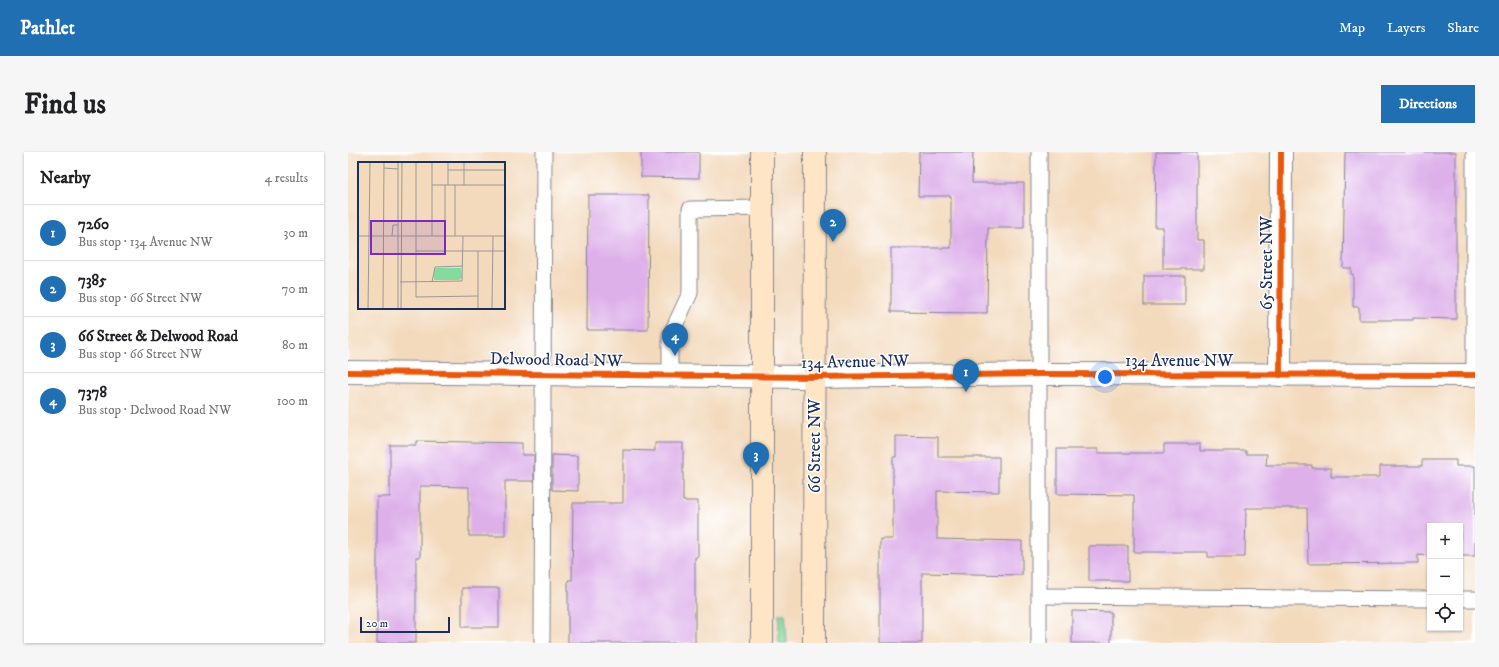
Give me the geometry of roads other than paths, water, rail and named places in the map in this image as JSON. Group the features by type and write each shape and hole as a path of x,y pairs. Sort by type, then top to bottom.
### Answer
{"main road":[{"path":"762,152 762,643"},
{"name":"66 Street NW","path":"814,643 815,152"}],"street":[{"name":"65 Street NW","path":"1280,375 1281,152"},
{"name":"Delwood Road NW","path":"348,372 763,376"},
{"name":"134 Avenue NW","path":"763,376 815,378 1039,374 1474,375"}],"lane":[{"path":"542,643 544,152"},
{"path":"1039,152 1040,643"},
{"path":"1474,152 1474,375"},
{"path":"670,376 670,336 690,293 690,209 763,208"},
{"path":"1040,596 1427,599"},
{"path":"1463,599 1475,599"}],"place":[{"name":"7385","path":"833,242"},
{"name":"7378","path":"675,356"},
{"name":"7260","path":"966,392"},
{"name":"66 Street & Delwood Road","path":"756,475"}]}
